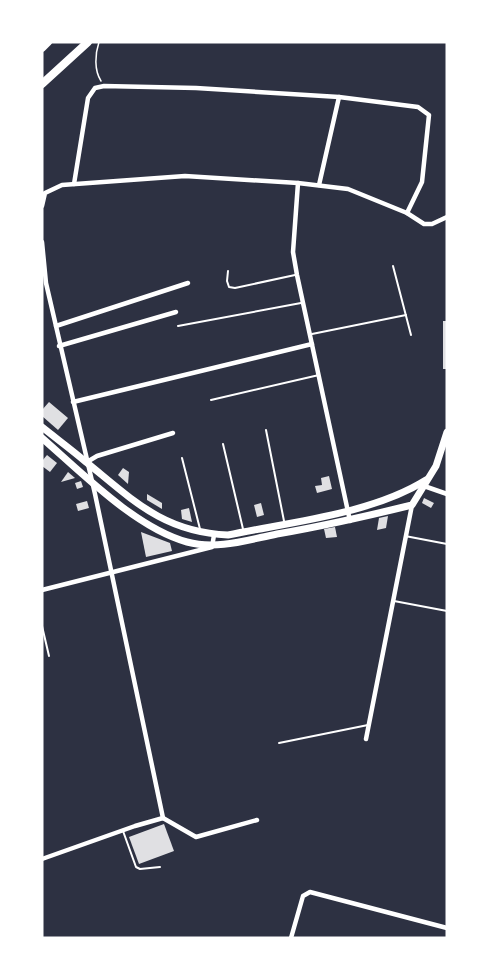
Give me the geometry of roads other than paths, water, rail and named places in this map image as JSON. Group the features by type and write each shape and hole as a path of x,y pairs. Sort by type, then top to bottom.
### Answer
{"main road":[{"path":"42,48 48,42"},
{"path":"42,84 88,42"},
{"path":"42,427 87,462 116,489 145,509 180,527 214,535 228,535 348,510 400,495 426,482"},
{"path":"42,438 91,481 152,526 186,542 212,547 350,521 412,505 444,453 447,432"}],"street":[{"path":"74,184 87,106 91,91 95,88 196,88 339,97 418,107 429,116 422,182 407,213"},
{"path":"319,185 339,97"},
{"path":"42,206 43,197 47,191 62,184 185,176 298,183 348,189 407,213 424,224 432,224 447,217"},
{"path":"298,183 293,252 350,521"},
{"path":"42,242 46,283 59,346 87,462 163,818"},
{"path":"56,326 188,283"},
{"path":"59,346 176,312"},
{"path":"73,402 312,344"},
{"path":"87,462 97,456 172,433"},
{"path":"426,482 447,494"},
{"path":"366,739 412,505"},
{"path":"42,590 212,547 214,535"},
{"path":"42,859 163,818 196,837 257,820"},
{"path":"291,938 303,896 310,892 447,928"}],"lane":[{"path":"393,266 411,335"},
{"path":"228,271 229,287 235,288 297,275"},
{"path":"178,326 302,303"},
{"path":"309,334 406,315"},
{"path":"211,400 320,375"},
{"path":"266,430 285,524"},
{"path":"223,444 244,532"},
{"path":"182,458 201,532"},
{"path":"405,536 447,544"},
{"path":"393,600 447,611"},
{"path":"42,626 49,656"},
{"path":"279,743 369,725"},
{"path":"122,830 136,867 140,869 160,867"}]}
